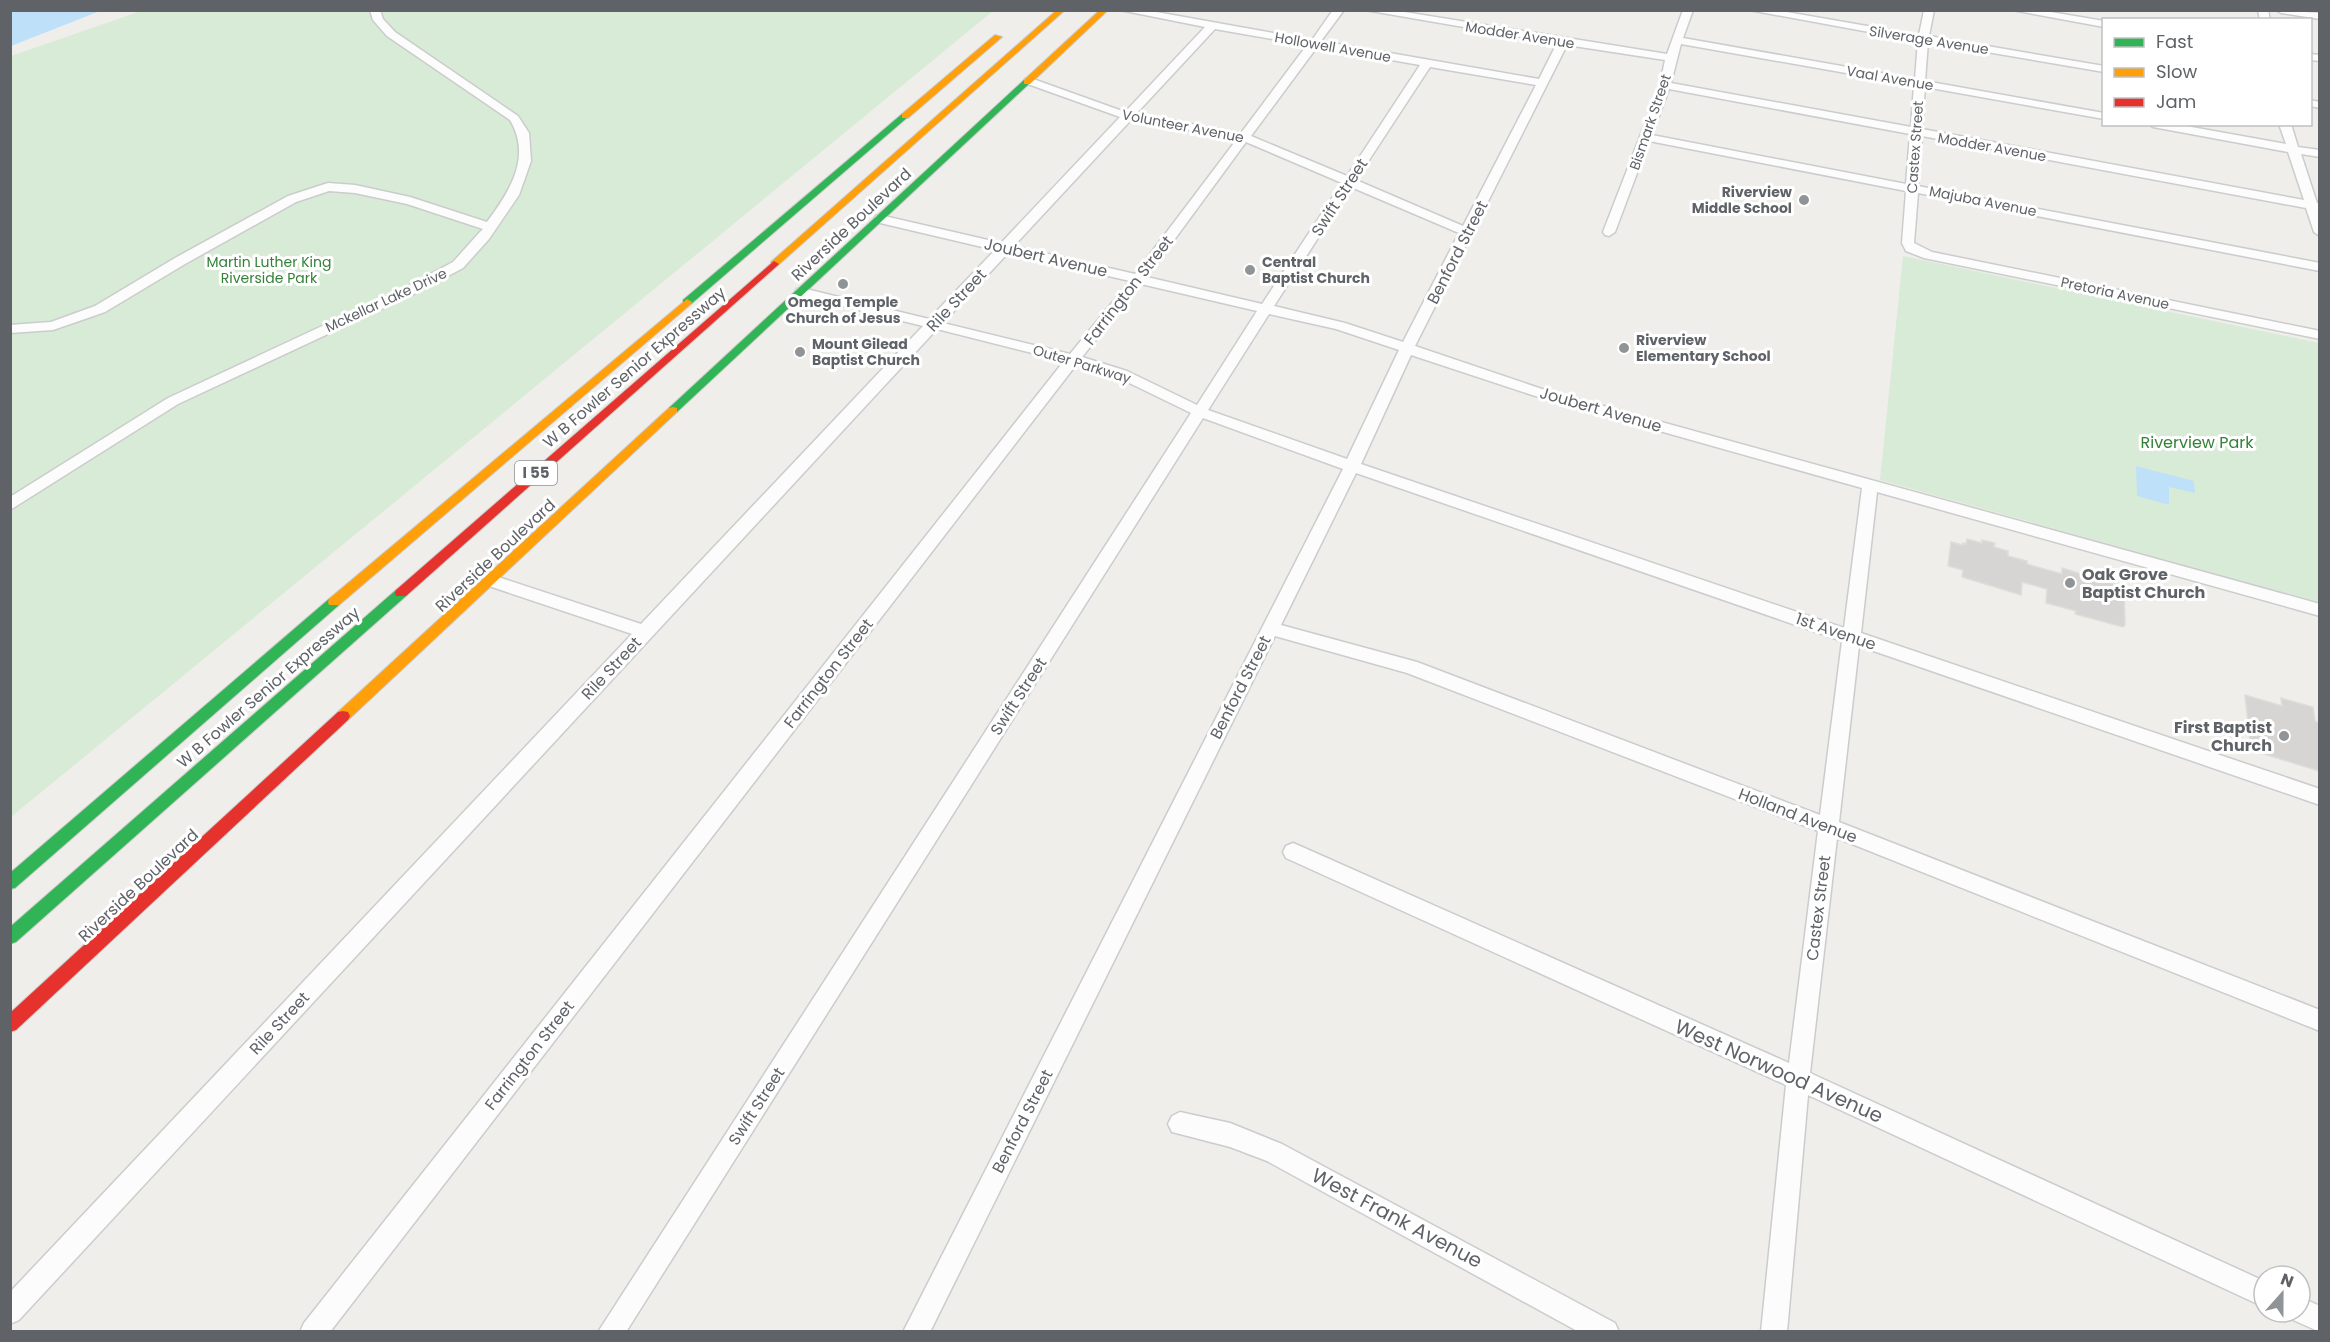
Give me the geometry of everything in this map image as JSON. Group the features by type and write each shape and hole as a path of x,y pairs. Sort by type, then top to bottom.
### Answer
{"main road":[{"name":"W B Fowler Senior Expressway","path":"10,937 1062,10"},
{"name":"Riverside Boulevard","path":"10,1024 1105,10"},
{"name":"W B Fowler Senior Expressway","path":"10,883 357,582 1008,28"}],"street":[{"name":"Mckellar Lake Drive","path":"10,505 173,401 415,288 458,265 490,227 513,195 525,161 523,133 514,118 392,34 378,20 375,10"},
{"name":"Hollowell Avenue","path":"1125,10 1542,83"},
{"name":"Farrington Street","path":"313,1332 1073,359 1139,278 1339,10"},
{"name":"Modder Avenue","path":"1370,10 1563,42 1671,57"},
{"name":"Bismark Street","path":"1609,232 1665,85 1671,57 1688,10"},
{"name":"Silverage Avenue","path":"1754,10 2102,69"},
{"name":"Castex Street","path":"1911,248 1908,243 1919,84 1923,39 1929,10"},
{"path":"2017,10 2102,24"},
{"path":"2281,10 2319,16"},
{"name":"Rile Street","path":"10,1311 1212,26"},
{"name":"Vaal Avenue","path":"1677,40 2102,116"},
{"name":"Benford Street","path":"916,1332 1352,466 1407,348 1563,42"},
{"name":"Swift Street","path":"611,1332 1266,308 1427,63"},
{"name":"Volunteer Avenue","path":"1029,81 1127,116 1244,136 1467,232"},
{"name":"Modder Avenue","path":"1665,85 2315,206"},
{"path":"2164,126 2319,154"},
{"path":"2286,126 2315,206 2319,232"},
{"name":"Majuba Avenue","path":"1646,137 2319,267"},
{"path":"10,329 53,326 100,309 180,261 292,200 328,187 355,189 410,201 490,227"},
{"name":"Joubert Avenue","path":"880,219 1340,326 1537,392 2319,610"},
{"name":"Pretoria Avenue","path":"1911,248 1929,255 2319,335"},
{"name":"Outer Parkway","path":"802,292 1073,359 1122,374 1200,412 1352,466"},
{"name":"1st Avenue","path":"1352,466 2319,797"},
{"name":"Castex Street","path":"1774,1332 1798,1079 1870,485"},
{"path":"492,580 645,632"},
{"name":"Holland Avenue","path":"1270,628 1411,668 1828,826 2319,1021"},
{"name":"West Norwood Avenue","path":"1293,852 1798,1079 2252,1287"},
{"name":"West Frank Avenue","path":"1180,1124 1230,1135 1274,1152 1606,1332"}],"green space":[{"name":"Martin Luther King Riverside Park","path":"144,10 993,11 11,817 11,56"},
{"name":"Riverview Park","path":"1903,256 2319,343 2319,602 1880,480"}],"water":[{"path":"11,10 100,10 100,11 11,46"},
{"path":"2136,466 2194,481 2195,493 2169,487 2169,505 2137,496"}],"building":[{"name":"Oak Grove Baptist Church","path":"1967,539 1982,543 1982,540 1995,543 1994,547 2008,551 2008,556 2027,561 2027,564 2062,574 2062,568 2124,587 2125,625 2123,627 2075,614 2076,611 2046,603 2047,589 2022,582 2021,595 1962,577 1963,570 1948,566 1951,542 1963,545 1963,543 1966,544"},
{"name":"First Baptist Church","path":"2245,695 2282,706 2281,698 2313,707 2315,721 2319,723 2319,771 2251,750"}],"traffic: fast":[{"path":"673,410 1027,82"},
{"path":"687,302 905,116"},
{"path":"10,937 401,593"},
{"path":"10,883 334,602"}],"traffic: slow":[{"path":"774,264 1062,10"},
{"path":"1027,82 1105,10"},
{"path":"905,116 998,37"},
{"path":"334,602 687,302"},
{"path":"343,716 673,410"}],"traffic: jam":[{"path":"401,593 774,264"},
{"path":"10,1024 343,716"}],"place":[{"name":"Riverview Middle School","path":"1804,200"},
{"name":"Central Baptist Church","path":"1250,270"},
{"name":"Omega Temple Church of Jesus","path":"843,284"},
{"name":"Riverview Elementary School","path":"1624,348"},
{"name":"Mount Gilead Baptist Church","path":"800,352"},
{"name":"Oak Grove Baptist Church","path":"2070,583"},
{"name":"First Baptist Church","path":"2284,736"}]}
